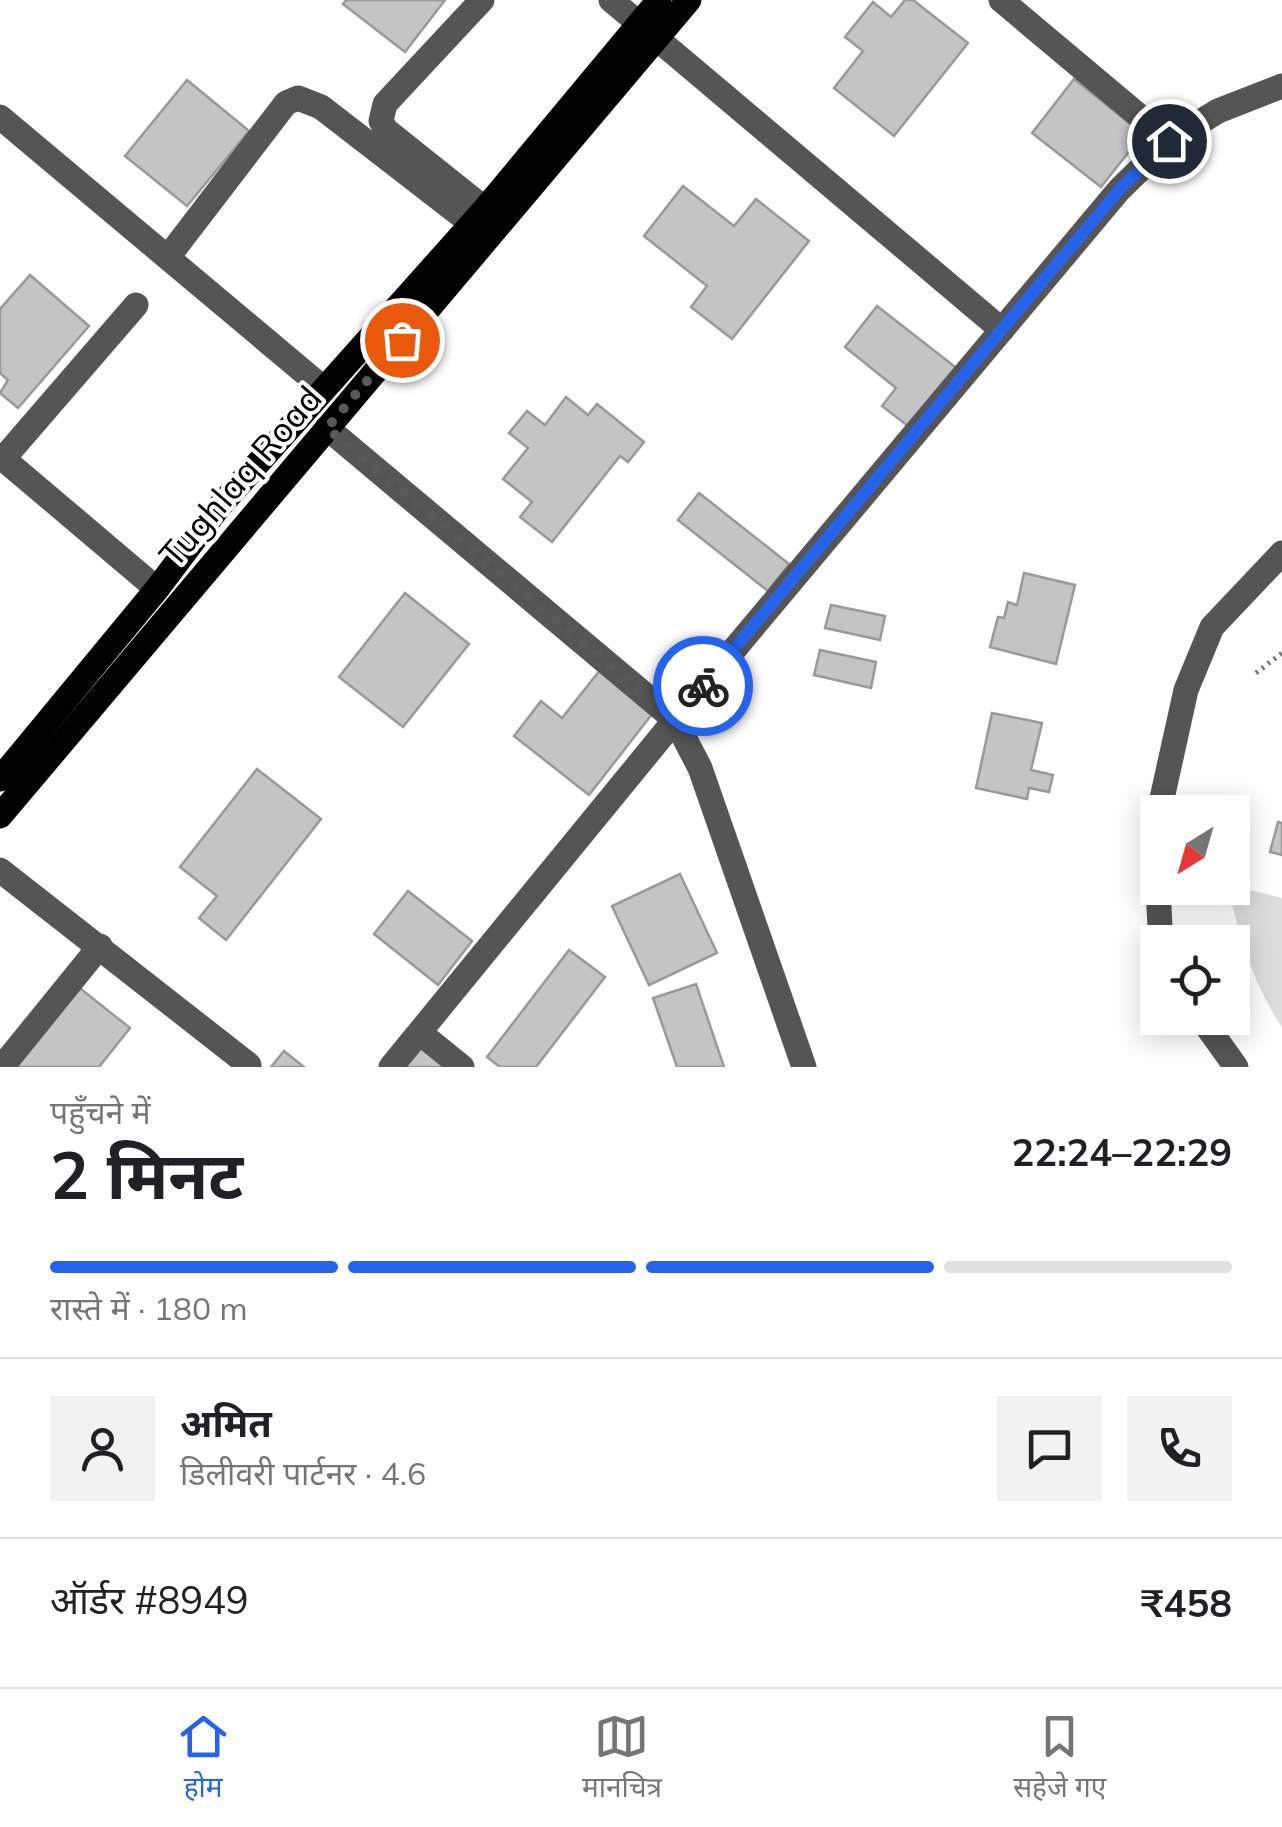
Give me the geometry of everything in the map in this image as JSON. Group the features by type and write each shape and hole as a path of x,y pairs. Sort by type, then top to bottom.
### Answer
{"main road":[{"name":"Tughlaq Road","path":"0,816 327,428 649,29 659,0"},
{"name":"Tughlaq Road","path":"0,778 218,508 324,388 649,29 689,0"}],"street":[{"path":"478,216 386,130 381,112 384,104 482,0"},
{"path":"611,0 1002,330"},
{"path":"1001,0 1169,141"},
{"path":"391,1067 675,720 1119,190 1169,141 1218,111 1282,86"},
{"path":"168,258 286,103 298,98 321,107 478,216"},
{"path":"0,116 324,388"},
{"path":"136,306 1,458 156,589"},
{"path":"327,428 675,720 700,768 804,1067"},
{"path":"1164,795 1186,690 1212,627 1282,553"},
{"path":"0,870 249,1064"},
{"path":"2,1067 100,946"},
{"path":"420,1033 462,1067"},
{"path":"1213,1035 1236,1067"}],"path":[{"path":"1256,673 1282,652"}],"shaded area":[{"path":"1250,890 1282,898 1282,1027 1250,962 1250,925 1237,925 1232,905 1250,905"}],"building":[{"path":"346,0 445,0 405,52 343,4"},
{"path":"905,0 913,0 968,43 894,136 834,88 863,51 845,37 873,2 891,17"},
{"path":"1074,79 1143,134 1101,187 1032,133"},
{"path":"187,80 249,131 187,206 125,156"},
{"path":"683,186 734,226 756,199 809,241 732,339 691,307 707,286 644,236"},
{"path":"30,275 89,326 18,408 0,393 8,380 0,373 0,309"},
{"path":"877,306 959,370 912,429 882,406 896,388 845,347"},
{"path":"566,397 588,415 597,404 644,442 628,462 620,456 552,542 520,517 532,502 503,479 528,448 509,433 527,411 545,425"},
{"path":"699,493 789,564 768,591 678,520"},
{"path":"1024,573 1075,585 1056,664 990,647 998,617 1004,618 1008,602 1017,605"},
{"path":"405,593 469,644 403,727 339,677"},
{"path":"831,605 885,616 880,640 825,628"},
{"path":"820,650 876,662 871,688 814,675"},
{"path":"600,670 653,713 589,795 514,736 541,701 562,718"},
{"path":"992,713 1042,723 1031,770 1053,775 1049,792 1029,788 1027,799 976,788"},
{"path":"257,769 321,819 226,940 199,918 217,896 180,867"},
{"path":"1278,822 1282,823 1282,855 1270,852"},
{"path":"680,874 717,953 649,985 612,906"},
{"path":"408,891 472,941 438,985 374,934"},
{"path":"569,950 605,977 536,1067 500,1067 487,1057"},
{"path":"72,982 130,1028 99,1067 5,1067"},
{"path":"696,984 724,1067 677,1067 653,998"},
{"path":"419,1044 445,1063 442,1067 403,1067"},
{"path":"284,1051 304,1067 271,1067"}],"way so far":[{"path":"402,340 327,428 675,720 703,686"}],"route":[{"path":"703,686 1119,190 1169,141"}]}
